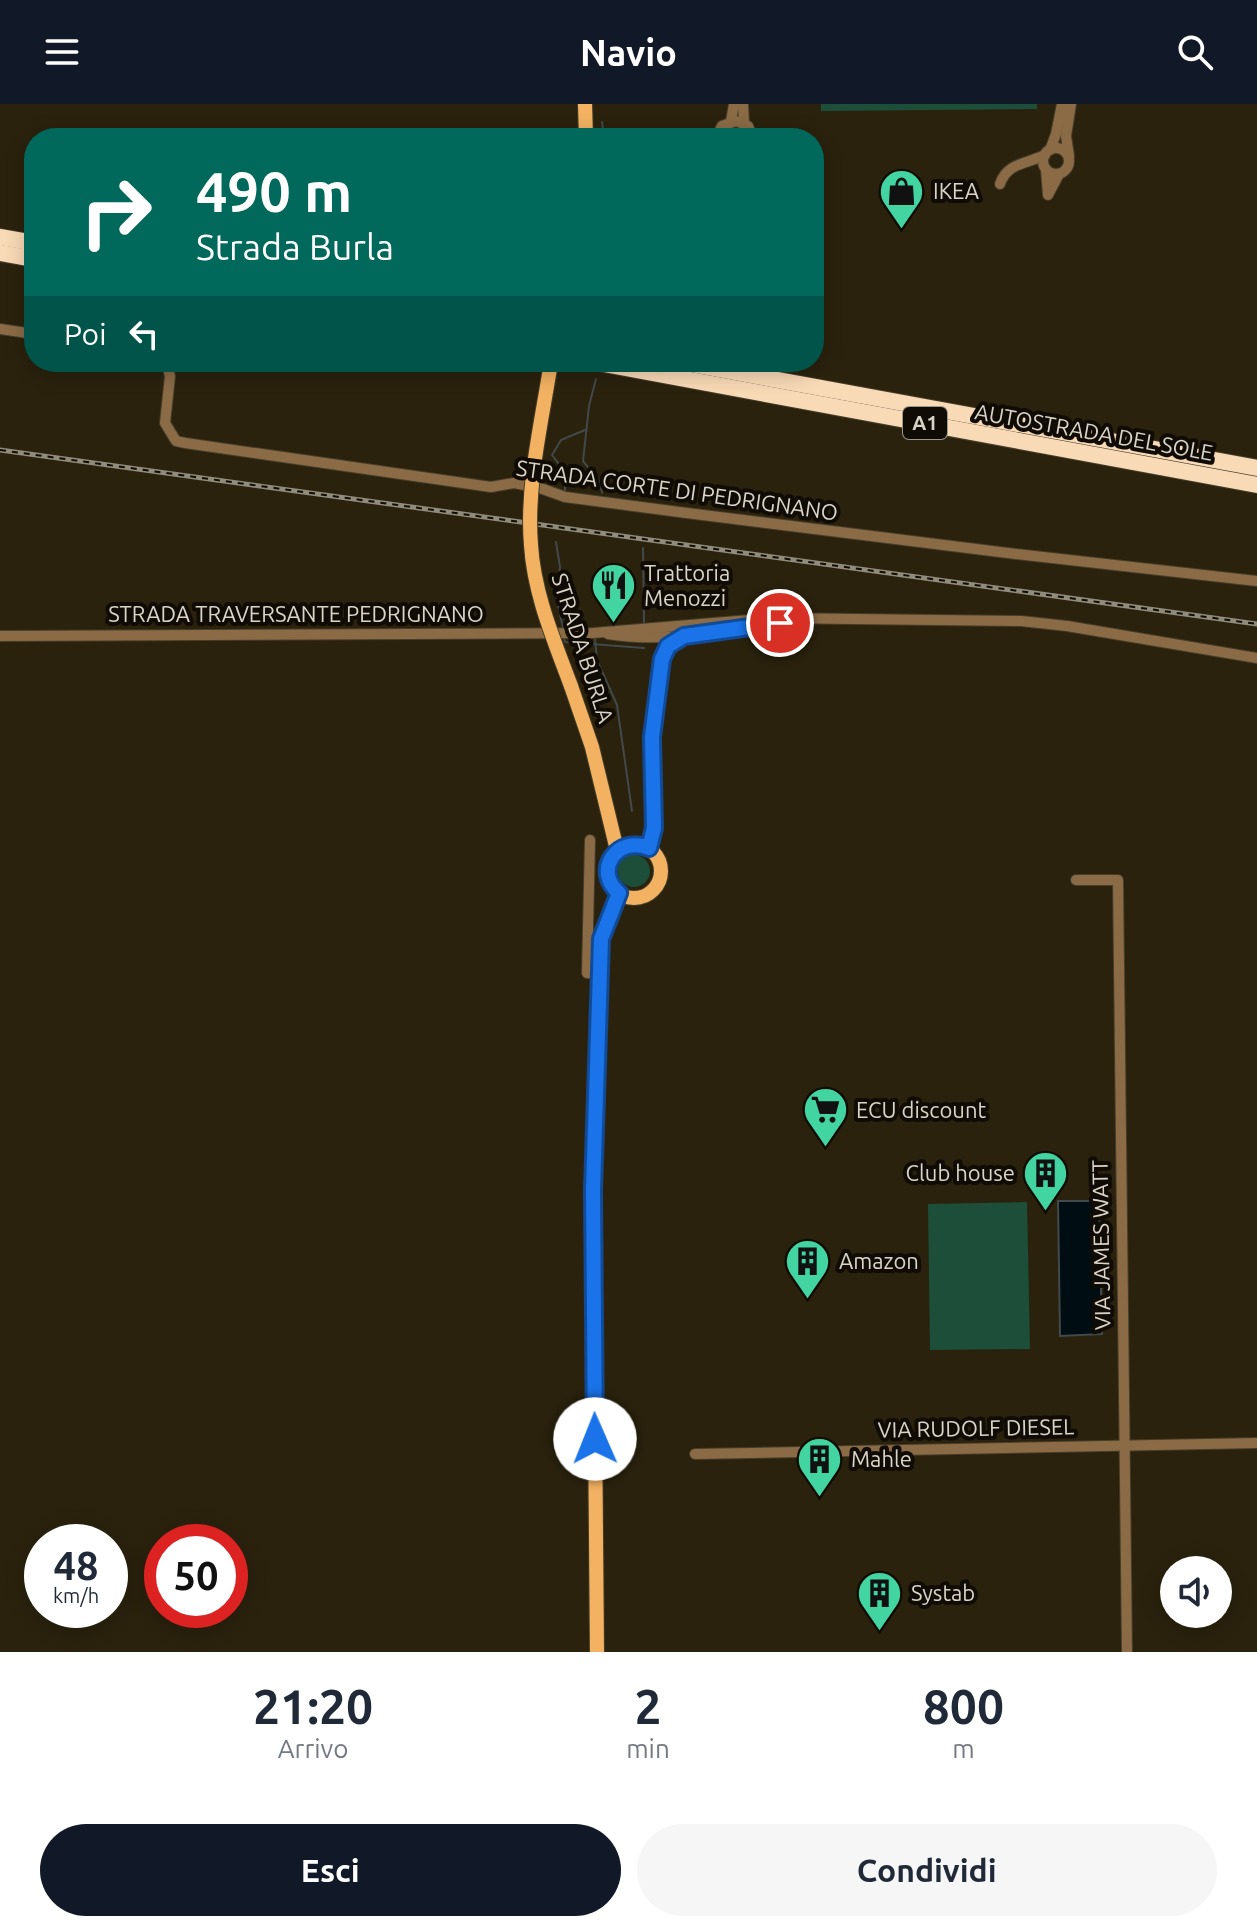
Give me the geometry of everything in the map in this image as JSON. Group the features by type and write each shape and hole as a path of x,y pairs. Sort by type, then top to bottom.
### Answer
{"highway":[{"path":"0,237 24,241"},
{"path":"0,253 24,257"},
{"name":"AUTOSTRADA DEL SOLE","path":"647,372 1257,485"},
{"name":"AUTOSTRADA DEL SOLE","path":"734,372 1257,468"}],"main road":[{"path":"585,104 586,128"},
{"name":"STRADA BURLA","path":"550,372 533,483 530,543 543,609 592,747 617,850 609,860 607,872 610,884 619,893"},
{"path":"597,1652 593,1221 601,939 619,893 631,898 643,896 658,883 661,871 649,848 633,844 617,850"}],"street":[{"path":"731,121 734,104"},
{"path":"743,104 744,123 748,128"},
{"path":"1062,104 1056,134 1046,160 1048,195 1059,174 1069,166 1066,136 1071,104"},
{"path":"721,128 731,121 744,123"},
{"path":"1000,184 1007,170 1046,160 1061,149 1069,158"},
{"path":"1046,160 1059,174"},
{"path":"0,329 24,333"},
{"name":"STRADA CORTE DI PEDRIGNANO","path":"169,372 165,423 176,441 185,443 491,487 514,483 565,497 679,512 1257,581"},
{"name":"STRADA TRAVERSANTE PEDRIGNANO","path":"593,633 773,618 1021,621 1257,658"},
{"name":"STRADA TRAVERSANTE PEDRIGNANO","path":"0,636 593,633 666,642 684,636 797,620"},
{"name":"STRADA TRAVERSANTE PEDRIGNANO","path":"666,642 676,632 738,622"},
{"path":"649,848 654,828 652,737 661,647 666,642 653,628"},
{"path":"644,637 656,645 662,659"},
{"path":"590,840 587,973 600,974"},
{"name":"VIA JAMES WATT","path":"1076,880 1118,880 1127,1652"},
{"name":"VIA RUDOLF DIESEL","path":"695,1454 1257,1443"}],"green space":[{"path":"821,104 1037,104 1037,109 821,111"},
{"path":"634,855 645,860 650,871 645,882 634,887 623,882 618,871 623,860"},
{"path":"1027,1202 1030,1349 930,1350 928,1204"}],"shaded area":[{"path":"1058,1201 1099,1201 1102,1334 1060,1336"}],"waterway":[{"path":"602,122 603,128"},
{"path":"596,379 589,406 583,461 600,482 602,493"},
{"path":"565,491 565,472 552,455 561,440 585,430"},
{"path":"556,542 560,567 556,596 563,628"},
{"path":"643,548 644,623"},
{"path":"564,638 565,642 644,648"},
{"path":"595,639 597,660 617,705 632,811"}],"railway":[{"path":"0,450 1257,624"}],"place":[{"name":"IKEA","path":"902,230"},
{"name":"Trattoria Menozzi","path":"613,625"},
{"name":"ECU discount","path":"825,1149"},
{"name":"Club house","path":"1046,1212"},
{"name":"Amazon","path":"808,1300"},
{"name":"Mahle","path":"820,1498"},
{"name":"Systab","path":"880,1632"}],"route":[{"path":"595,1439 593,1190 601,939 619,893 610,884 607,866 613,854 624,846 633,844 649,848 654,828 652,737 662,659 668,646 684,636 780,623"}]}
